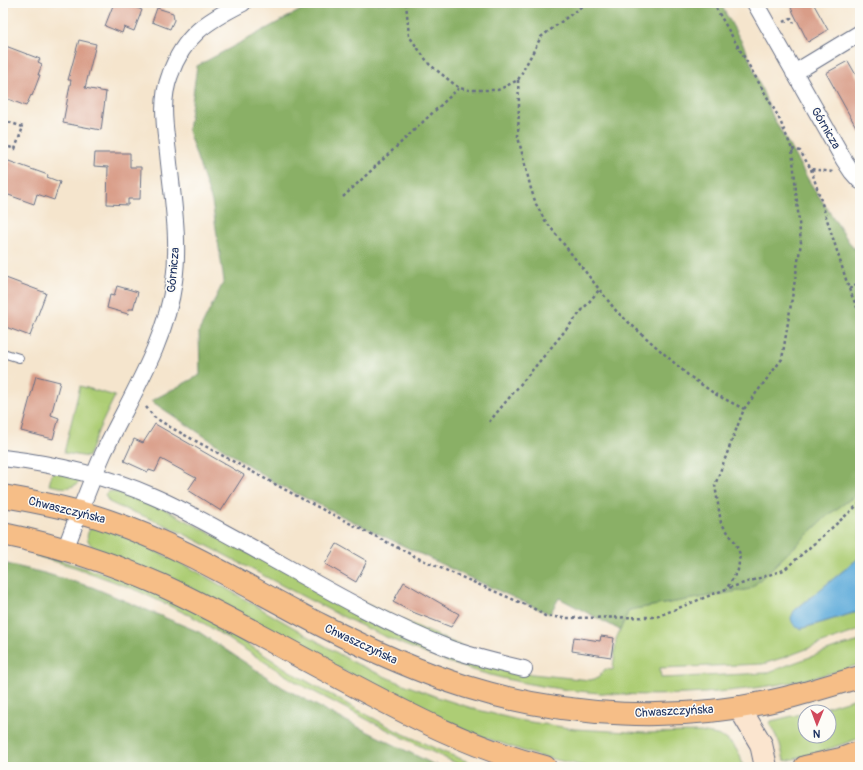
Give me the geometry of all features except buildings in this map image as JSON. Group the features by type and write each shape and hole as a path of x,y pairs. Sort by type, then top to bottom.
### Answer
{"main road":[{"name":"Chwaszczyńska","path":"3,496 80,512 109,521 156,539 361,645 413,668 468,687 537,704 574,710 611,713 659,714 697,712 739,707 781,699 860,677"},
{"path":"3,534 65,550 106,563 153,582 206,607 421,721 477,746 527,763 545,767"},
{"path":"739,707 761,744 766,767"},
{"path":"804,767 844,759"}],"street":[{"name":"Górnicza","path":"65,550 94,475 163,329 169,307 174,281 176,256 175,220 164,119 163,102 166,87 182,48 191,37 215,17 243,3"},
{"name":"Górnicza","path":"754,3 794,74 856,176"},
{"path":"794,74 860,33"},
{"path":"3,458 51,465 94,475 152,496 206,523 397,626 449,648 524,669"}],"lane":[{"path":"3,353 19,358"}],"path":[{"path":"406,3 409,36 429,64 459,88 469,90 498,90 518,80"},
{"path":"586,3 542,37 518,80 518,137 536,204 556,236 617,312 688,375 715,394 744,409"},
{"path":"713,3 778,116 792,149 801,243 782,360 744,409 715,484 721,523 735,542 740,554 738,570 726,589"},
{"path":"780,24 792,18 794,23"},
{"path":"344,197 459,88"},
{"path":"3,120 23,127 15,150 3,145"},
{"path":"792,149 800,151 810,169 849,289 860,314"},
{"path":"810,169 856,176"},
{"path":"849,289 860,283"},
{"path":"489,422 599,290"},
{"path":"134,391 143,399 147,410 154,418 176,431 420,560 533,608 545,616 563,618 656,617 726,589 784,570 860,503"},
{"path":"437,767 438,761"}],"green space":[{"path":"344,3 720,3 745,48 773,117 809,181 853,248 860,248 860,492 827,516 750,589 629,610 620,630 559,598 550,614 468,577 275,483 151,401 200,375 199,331 224,281 212,202 188,131 197,66 312,4 335,6"},
{"path":"80,386 115,396 99,429 88,457 64,453"},
{"path":"53,472 78,476 80,481 69,487 49,485"},
{"path":"112,491 161,507 231,544 522,673 590,680 598,678 605,669 613,670 616,639 629,610 750,589 827,516 860,492 860,557 796,609 799,628 801,629 860,611 860,630 763,664 660,668 661,678 766,673 835,648 860,641 860,664 822,676 783,684 704,693 671,695 639,695 574,691 510,680 448,662 384,636 291,590 186,535 109,502 105,495 107,492"},
{"path":"92,527 109,529 189,567 353,662 388,678 437,697 478,710 518,720 575,729 645,733 700,732 717,735 726,739 734,746 740,755 743,767 589,767 538,756 469,732 95,549 88,541 87,536"},
{"path":"34,552 136,584 200,614 296,675 349,705 397,731 481,767 464,767 370,721 301,685 197,619 134,589 74,567 36,556"},
{"path":"3,563 92,587 199,632 282,687 336,716 439,767 3,767"},
{"path":"860,697 860,738 826,750 787,761 784,760 780,744 770,724 771,721 797,715 797,744 837,744 837,704"}],"water":[{"path":"860,557 860,611 803,628 798,628 795,626 791,618 794,611"}]}
